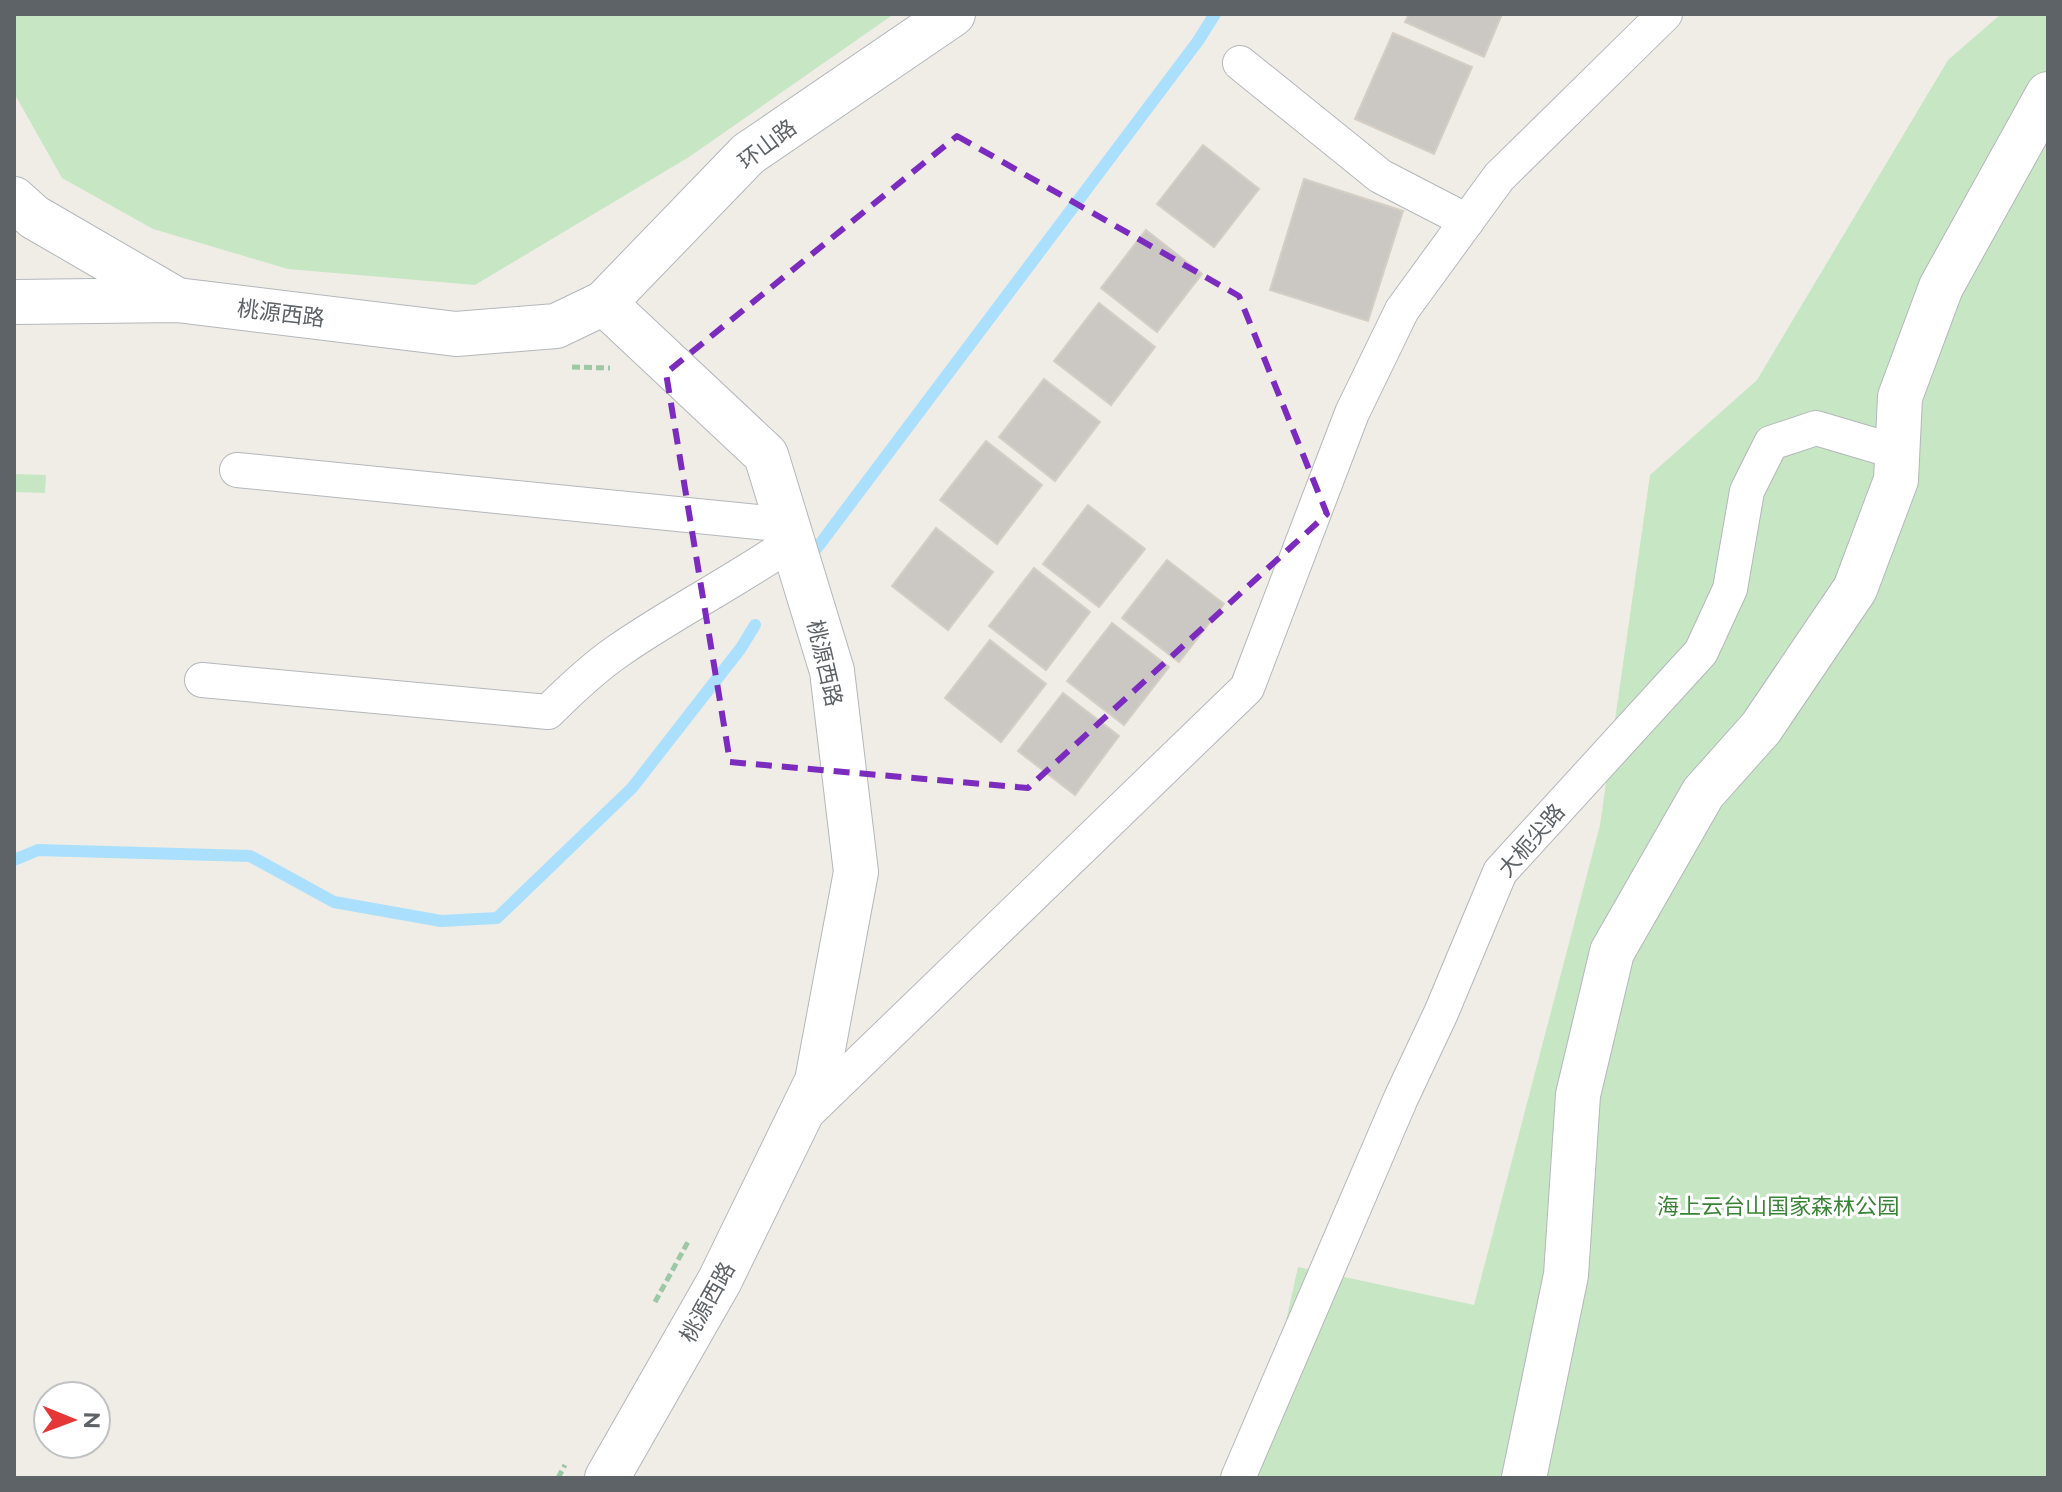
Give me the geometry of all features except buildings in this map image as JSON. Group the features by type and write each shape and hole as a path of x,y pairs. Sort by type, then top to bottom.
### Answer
{"street":[{"name":"环山路","path":"604,303 748,154 953,14"},
{"path":"796,1123 1247,688 1358,400 1402,310 1499,177 1665,14"},
{"path":"1240,63 1380,176 1467,221"},
{"path":"1524,1478 1566,1275 1578,1095 1612,952 1703,793 1761,728 1855,589 1896,480 1900,397 1941,287 2048,94"},
{"name":"桃源西路","path":"14,199 34,217 177,300"},
{"name":"桃源西路","path":"14,302 177,300 456,334 556,326 604,303 766,455 832,671 856,872 817,1081 720,1280 607,1478"},
{"name":"大枙尖路","path":"1238,1478 1500,872 1701,652 1730,589 1747,491 1771,443 1816,428 1897,452"},
{"path":"237,470 790,534"},
{"path":"202,680 548,712 585,676 620,650 765,561 790,534"}],"path":[{"path":"558,367 619,368"},
{"path":"648,1314 693,1233"},
{"path":"558,1478 566,1464"}],"highlighted area":[{"path":"957,136 1239,296 1327,514 1028,788 730,762 666,373"}],"green space":[{"path":"14,14 894,14 689,157 475,285 288,269 153,229 62,178 14,93"},
{"name":"海上云台山国家森林公园","path":"2001,14 2048,14 2048,1478 1251,1478 1298,1267 1474,1305 1600,825 1650,475 1757,380 1948,60"},
{"path":"14,474 46,475 45,493 14,492"}],"waterway":[{"path":"817,548 1198,41 1215,14"},
{"path":"14,860 38,850 250,856 334,902 441,921 497,918 632,788 741,648 755,625"}]}
